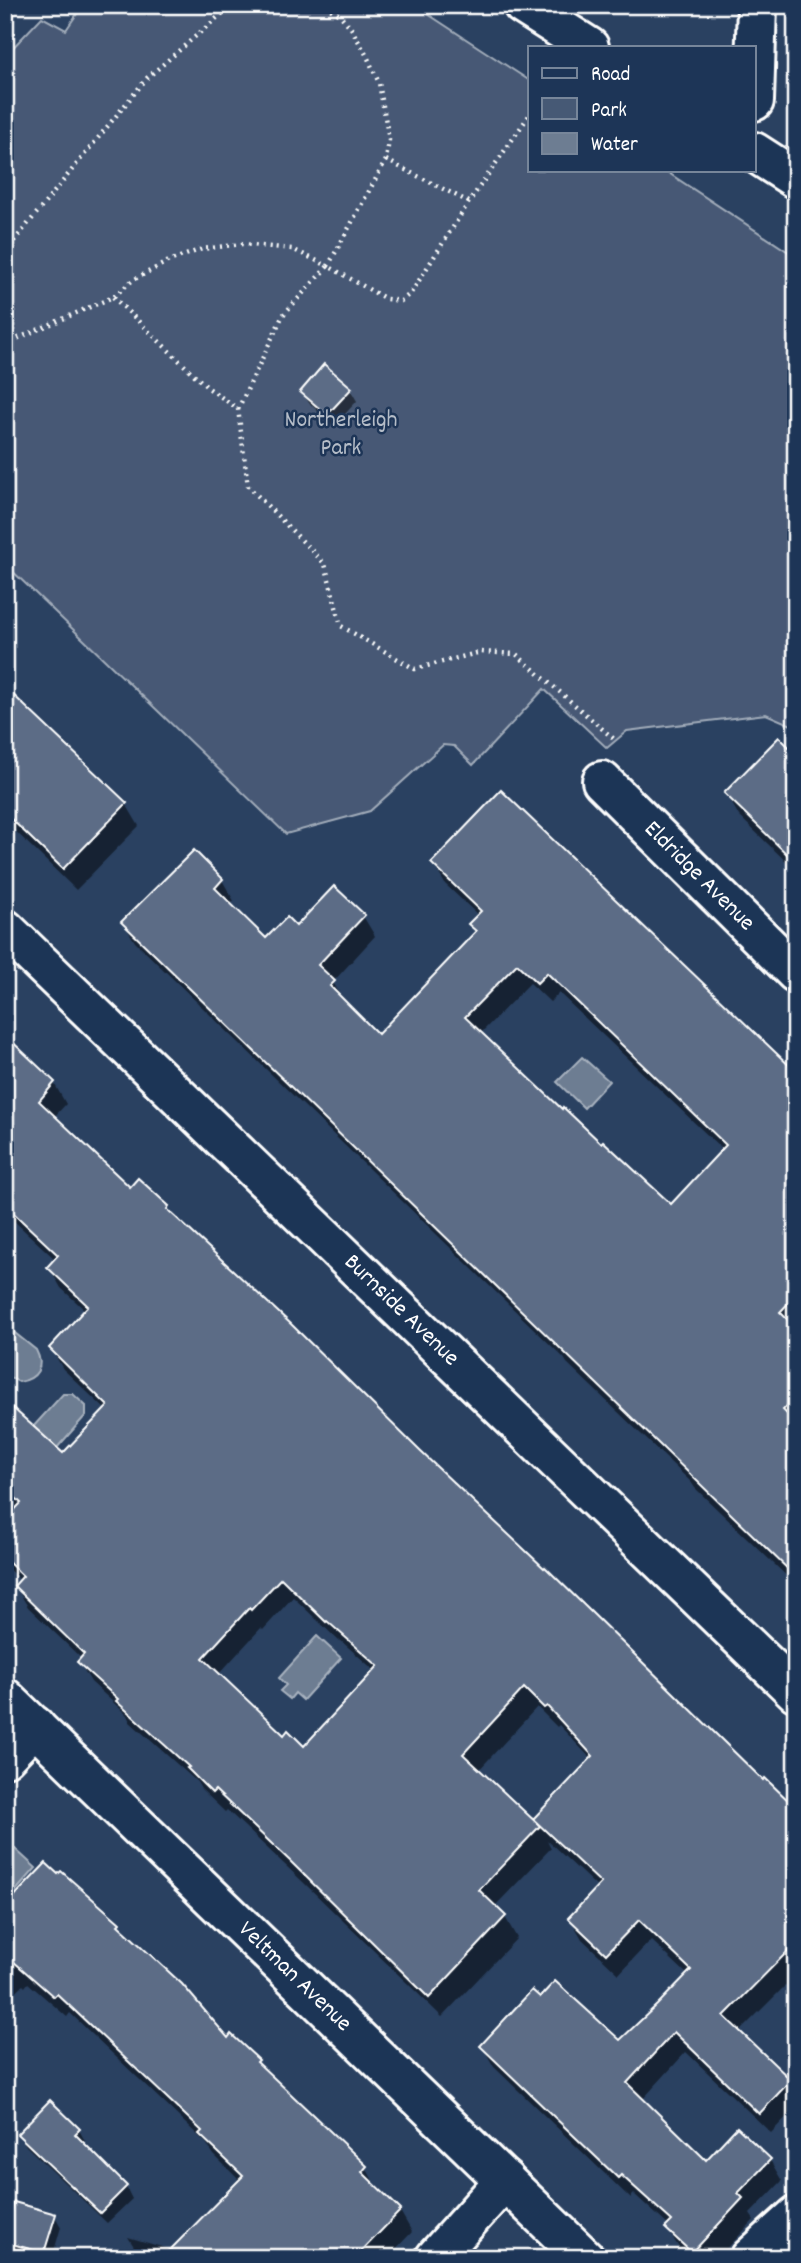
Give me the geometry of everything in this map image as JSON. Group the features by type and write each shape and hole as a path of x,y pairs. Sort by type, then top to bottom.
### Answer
{"street":[{"path":"523,5 587,46"},
{"path":"756,46 757,5"},
{"path":"756,153 796,179"},
{"name":"Eldridge Avenue","path":"602,781 796,972"},
{"name":"Burnside Avenue","path":"5,929 796,1692"},
{"name":"Veltman Avenue","path":"5,1698 585,2258"},
{"path":"5,1757 35,1726"},
{"path":"435,2258 505,2180"},
{"path":"750,2258 796,2216"}],"path":[{"path":"5,252 148,78 225,11 227,5"},
{"path":"324,5 341,16 351,27 368,56 379,83 389,140 386,160 328,267 283,316 238,409 248,486 325,564 341,626 415,669 481,652 516,654 617,742"},
{"path":"5,344 113,297 133,280 169,261 202,249 242,244 292,249 386,299 401,301 411,293 528,117"},
{"path":"386,160 469,202"},
{"path":"113,297 206,387 238,409"}],"green space":[{"name":"Northerleigh Park","path":"83,5 414,5 528,80 528,172 667,172 796,257 796,727 766,714 627,731 607,748 544,689 473,765 454,746 443,745 370,811 286,834 5,564 5,56 42,17 66,30"}],"water":[{"path":"582,1057 609,1081 584,1108 557,1082"},
{"path":"5,1325 36,1350 39,1356 38,1371 31,1378 19,1382 5,1375"},
{"path":"63,1394 73,1394 86,1406 86,1415 56,1449 32,1428"},
{"path":"317,1636 341,1658 303,1700 295,1693 290,1699 280,1691 286,1685 279,1678"},
{"path":"14,1848 36,1868 5,1903 5,1858"}],"building":[{"path":"324,364 352,388 327,415 300,392"},
{"path":"5,687 127,803 63,869 5,813"},
{"path":"779,737 796,754 796,863 724,793"},
{"path":"501,790 796,1072 796,1295 780,1312 796,1328 796,1397 783,1410 796,1423 796,1577 121,922 194,850 223,879 215,888 266,938 287,917 296,926 334,886 365,915 318,965 335,981 330,986 378,1034 476,931 468,924 481,911 431,863","holes":["517,964 537,983 547,973 726,1145 671,1204 603,1141 601,1143 563,1107 562,1109 465,1017"]},
{"path":"5,1035 55,1082 39,1101 130,1187 138,1178 169,1206 167,1209 545,1567 763,1780 765,1778 796,1808 796,1943 724,2016 791,2080 759,2114 674,2032 627,2083 706,2160 737,2127 771,2159 738,2193 743,2198 692,2253 665,2228 672,2221 621,2175 618,2178 480,2046 532,1990 540,1997 555,1981 620,2040 691,1970 639,1920 606,1954 568,1918 601,1883 533,1819 593,1756 547,1706 544,1708 524,1688 463,1754 540,1826 479,1890 506,1916 429,1998 290,1861 215,1790 212,1793 187,1768 189,1767 116,1701 118,1699 77,1662 84,1654 14,1586 23,1576 5,1559 5,1520 21,1503 5,1488 5,1401 63,1453 108,1406 49,1348 88,1306 47,1267 58,1255 5,1205","holes":["281,1578 326,1622 378,1666 304,1746 288,1730 284,1735 203,1658"]},
{"path":"46,1863 58,1874 61,1871 120,1923 118,1925 182,1984 228,2038 231,2034 367,2166 362,2172 401,2210 355,2258 162,2258 243,2176 199,2134 202,2131 57,1994 54,1997 5,1954 5,1906"},
{"path":"50,2100 80,2129 75,2134 127,2186 100,2213 17,2134"},
{"path":"14,2202 56,2214 44,2253 5,2242"}]}
